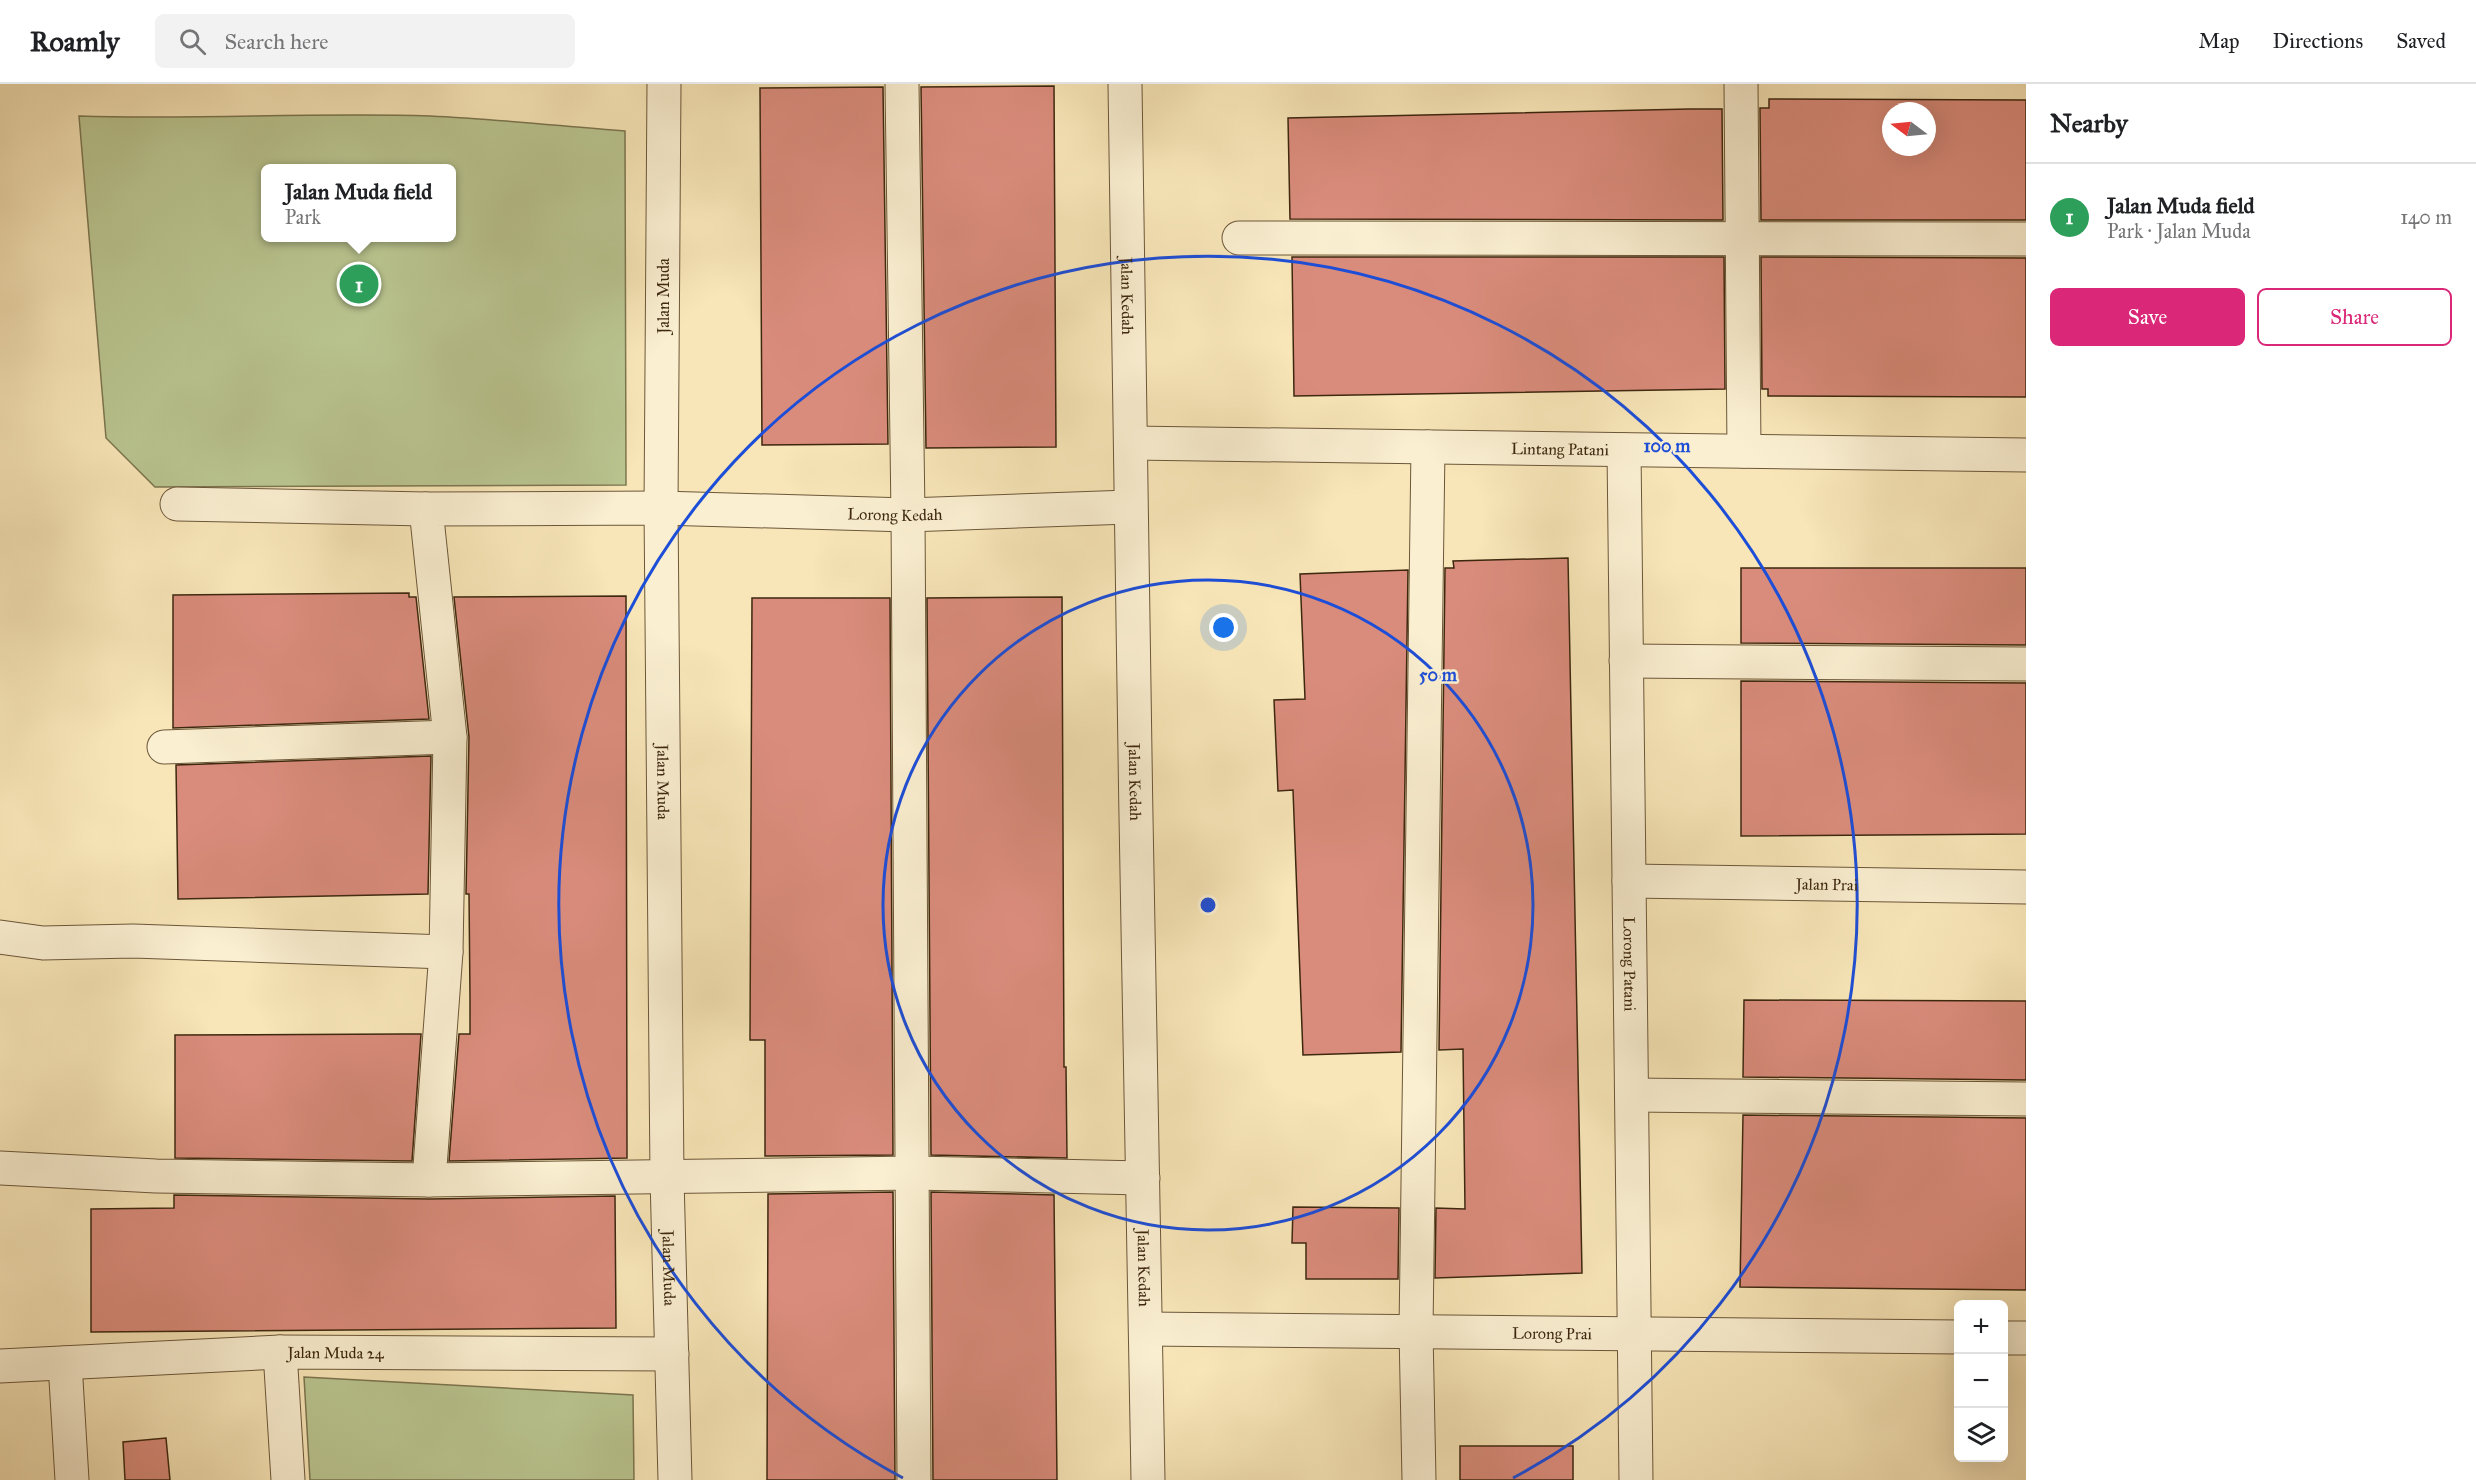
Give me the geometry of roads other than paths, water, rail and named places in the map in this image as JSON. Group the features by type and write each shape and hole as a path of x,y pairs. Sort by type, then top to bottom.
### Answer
{"street":[{"name":"Jalan Muda","path":"664,84 661,508 667,1178 675,1480"},
{"path":"902,84 909,515 914,1480"},
{"name":"Jalan Kedah","path":"1125,84 1131,443 1129,507 1137,761 1148,1480"},
{"path":"1741,84 1744,451"},
{"path":"1239,238 2026,239"},
{"name":"Lintang Patani","path":"1131,443 2026,455"},
{"path":"1419,1480 1416,1331 1428,447"},
{"name":"Lorong Patani","path":"1624,450 1636,1480"},
{"name":"Lorong Kedah","path":"177,504 426,510 661,508 909,515 1129,507"},
{"path":"426,510 450,737 446,952 429,1180"},
{"path":"1626,661 2026,664"},
{"path":"164,747 450,737"},
{"name":"Jalan Prai","path":"1629,881 2026,887"},
{"path":"0,937 42,943 133,941 446,952"},
{"path":"1632,1095 2026,1099"},
{"path":"0,1168 156,1176 429,1180 913,1173 1143,1178"},
{"name":"Lorong Prai","path":"1146,1329 1954,1337"},
{"path":"2008,1338 2026,1338"},
{"path":"280,1352 288,1480"},
{"name":"Jalan Muda 24","path":"0,1366 280,1352 672,1354"},
{"path":"65,1363 72,1480"}],"place":[{"name":"Jalan Muda field","path":"359,284"}]}
